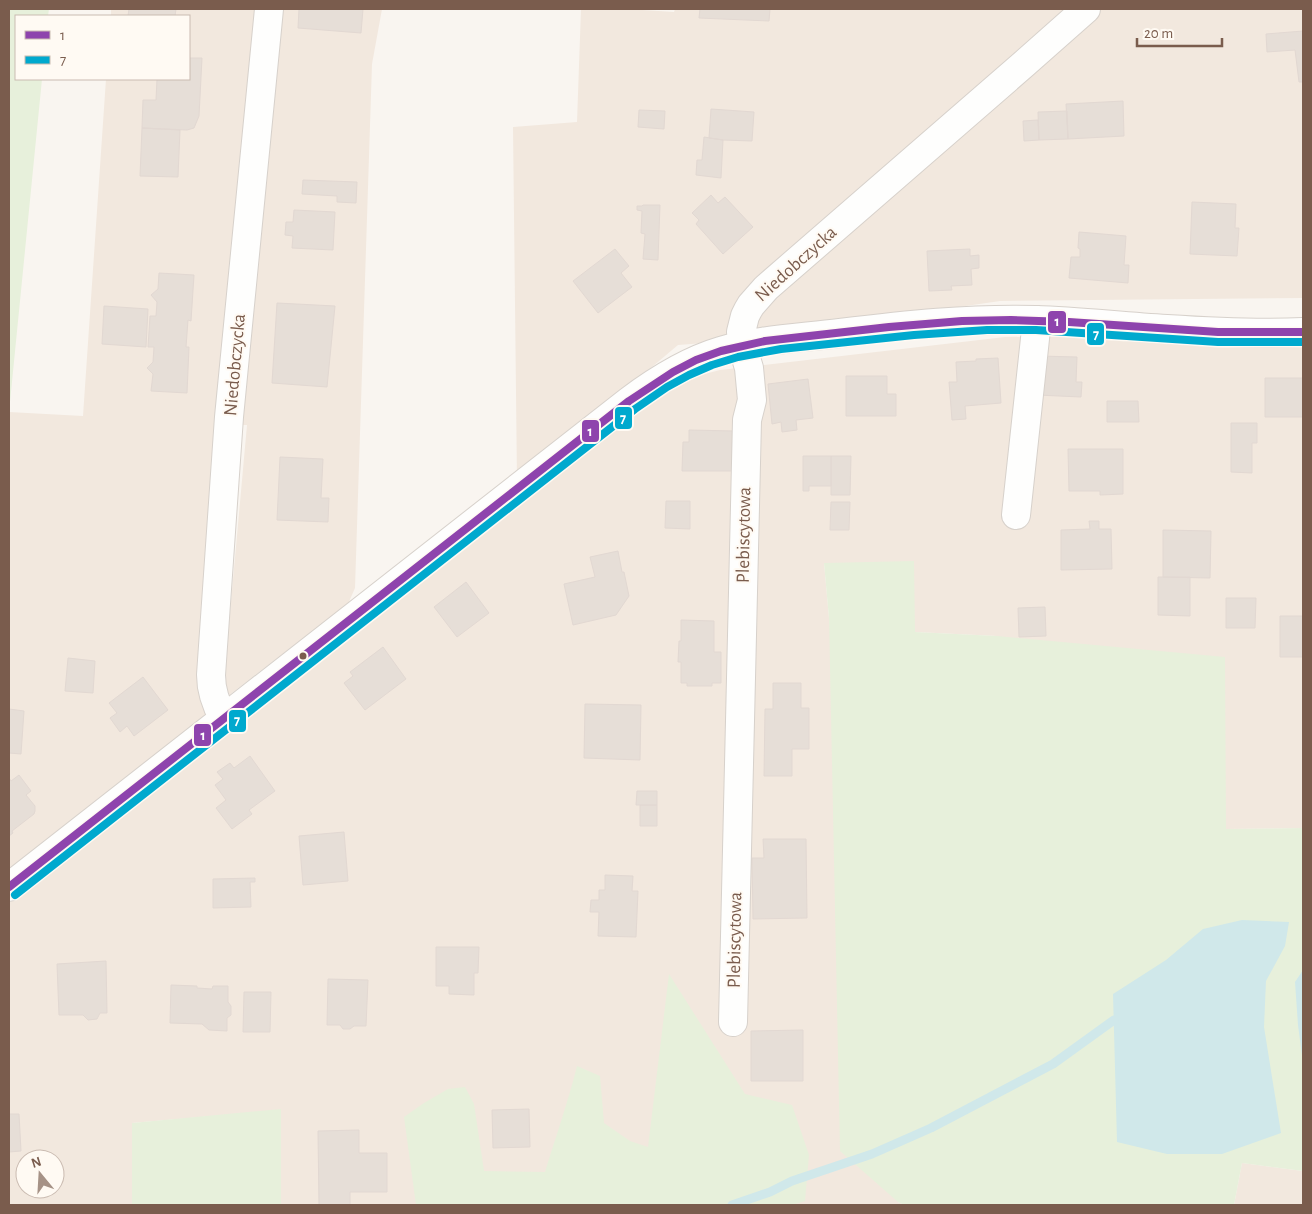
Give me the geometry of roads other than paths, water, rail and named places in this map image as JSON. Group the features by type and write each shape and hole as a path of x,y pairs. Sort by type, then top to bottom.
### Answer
{"street":[{"name":"Niedobczycka","path":"224,718 215,701 211,675 230,417 269,9"},
{"name":"Niedobczycka","path":"742,345 741,332 745,316 751,305 766,288 1086,9"},
{"path":"9,888 648,387 677,369 703,357 742,345 923,324 966,321 1037,320 1167,329 1303,332"},
{"path":"1016,515 1037,320"},
{"name":"Plebiscytowa","path":"733,1022 747,420 752,400 750,368 742,345"}],"water":[{"path":"1242,920 1289,922 1285,946 1266,981 1264,1027 1281,1133 1222,1154 1167,1154 1117,1142 1113,994 1166,960 1203,929"},
{"path":"1303,970 1303,1063 1295,982"}],"waterway":[{"path":"732,1205 770,1192 792,1181 872,1154 931,1128 1053,1064 1114,1020"}]}
